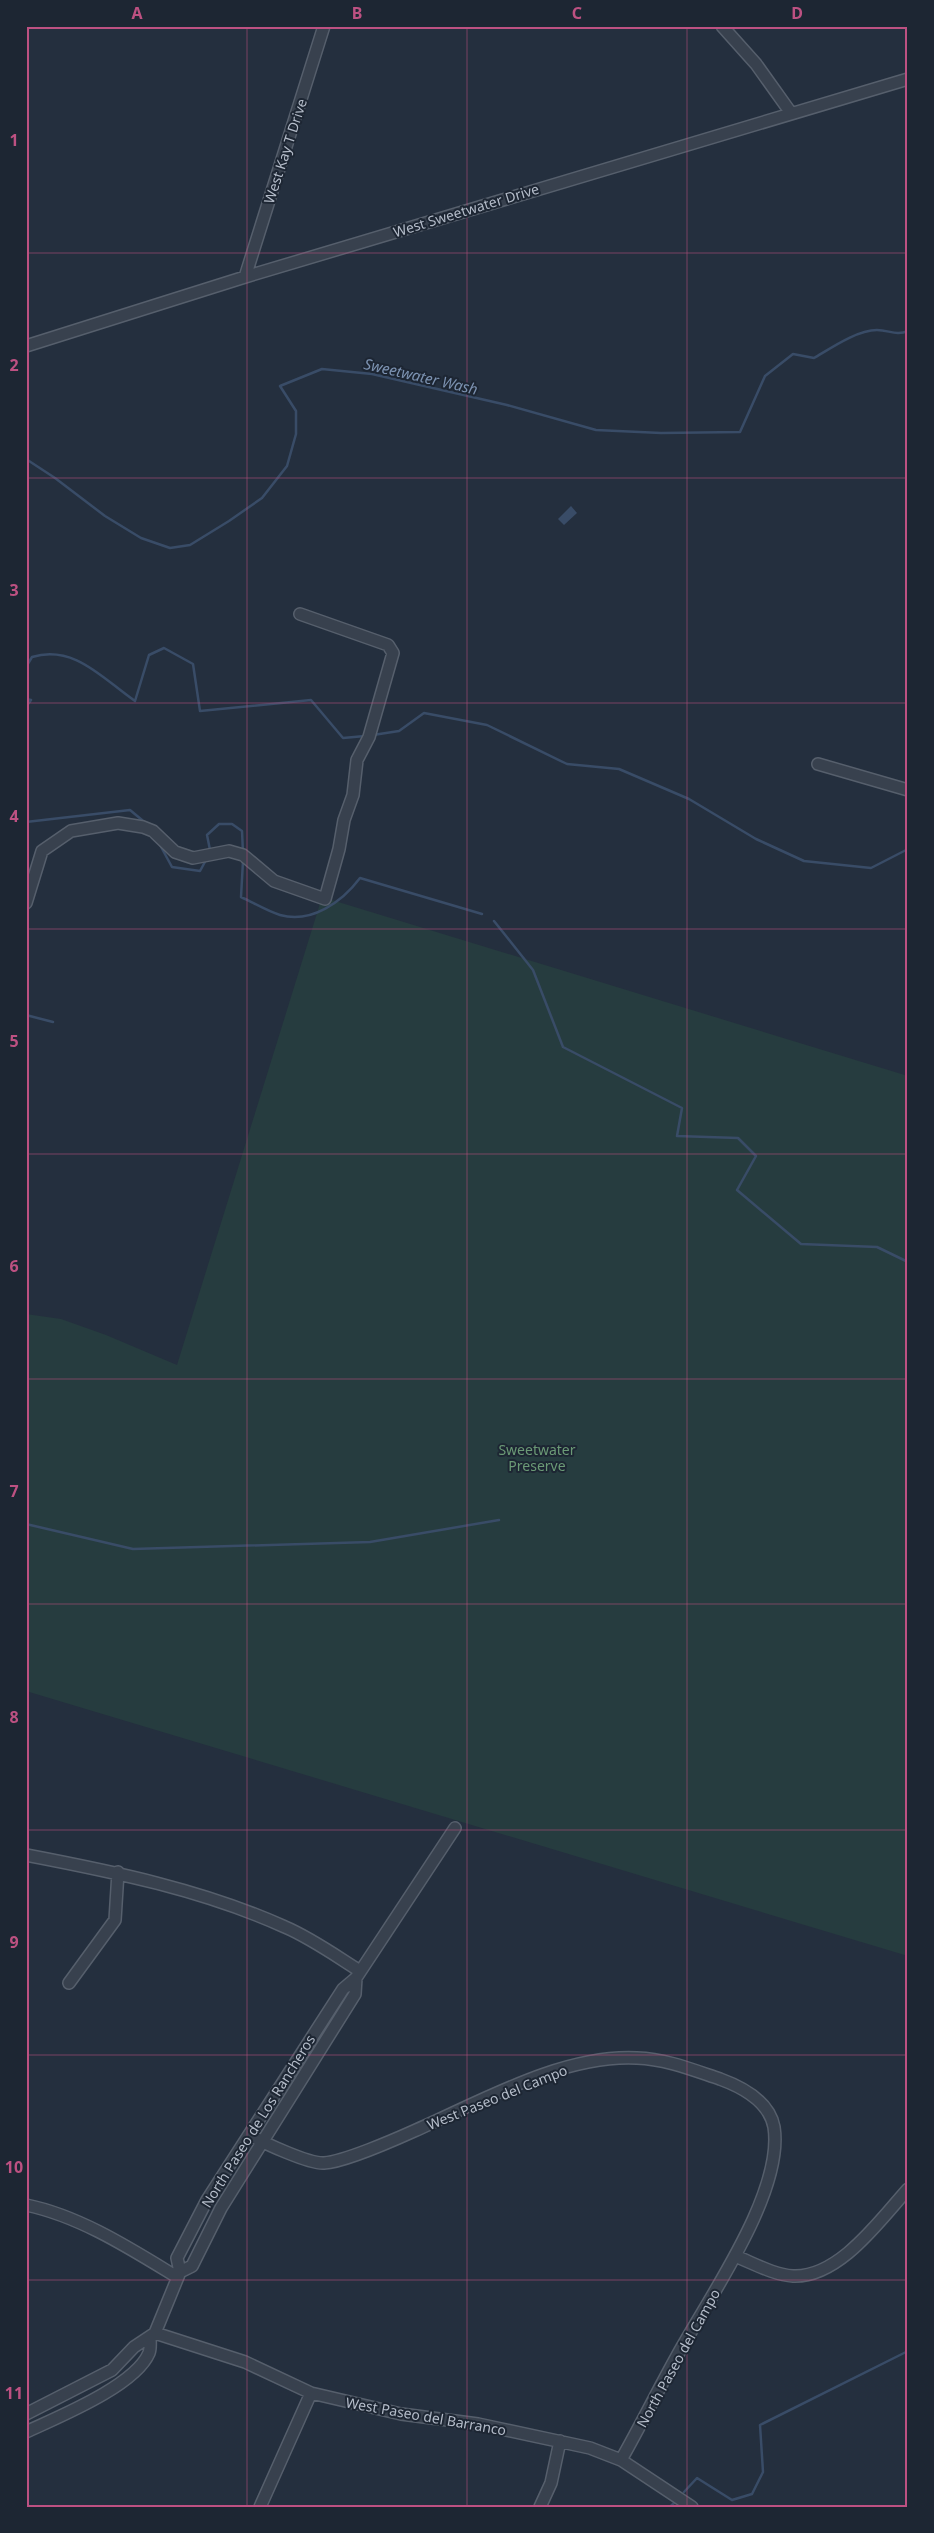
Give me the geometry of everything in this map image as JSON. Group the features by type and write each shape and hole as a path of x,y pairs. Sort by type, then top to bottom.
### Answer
{"street":[{"name":"West Kay T Drive","path":"245,277 324,26"},
{"path":"722,26 756,64 791,113"},
{"name":"West Sweetwater Drive","path":"26,346 245,277 908,79"},
{"path":"26,904 42,851 71,831 118,824 142,827 153,831 175,852 193,858 229,851 243,855 274,881 325,899 339,849 344,820 353,795 357,760 369,737 391,664 392,653 388,645 300,614"},
{"path":"818,764 908,790"},
{"name":"North Paseo de Los Rancheros","path":"26,2432 105,2394 137,2368 149,2352 152,2335 179,2274 177,2258 207,2200 343,1989 358,1974 455,1828"},
{"path":"26,1855 118,1872 229,1904 287,1927 358,1974"},
{"path":"68,1983 115,1920 118,1872"},
{"name":"North Paseo de Los Rancheros","path":"179,2274 192,2266 221,2208 355,1994 358,1974"},
{"name":"West Paseo del Campo","path":"250,2135 313,2162 330,2162 398,2138 491,2097 569,2067 605,2059 637,2058 665,2062 734,2084 760,2101 773,2124 776,2145 770,2177 735,2256"},
{"path":"735,2256 791,2276 808,2276 849,2254 908,2189"},
{"path":"26,2205 52,2210 179,2274"},
{"name":"North Paseo del Campo","path":"621,2460 682,2347 735,2256"},
{"path":"26,2414 112,2370 134,2347 152,2335"},
{"name":"West Paseo del Barranco","path":"152,2335 245,2362 312,2393 401,2414 478,2424 590,2448 621,2460 692,2507"},
{"path":"260,2507 312,2393"},
{"path":"540,2507 551,2482 560,2441"}],"green space":[{"name":"Sweetwater Preserve","path":"322,897 908,1076 908,1956 26,1691 26,1314 61,1319 106,1335 177,1365"}],"water":[{"path":"571,506 577,513 564,525 558,519"}],"waterway":[{"name":"Sweetwater Wash","path":"26,459 55,478 105,516 141,538 170,548 190,545 262,498 287,466 296,434 296,411 280,386 322,369 372,374 507,405 596,430 661,433 740,432 765,376 793,354 814,358 844,340 861,333 877,330 896,333 908,331"},
{"path":"26,667 32,657 47,654 75,659 135,701 149,655 164,648 193,664 200,711 311,700 343,738 365,736"},
{"path":"26,699 31,700 26,707"},
{"path":"373,735 399,731 424,713 487,725 567,764 619,769 689,799 756,839 804,861 871,868 908,849"},
{"path":"26,822 130,810 148,825"},
{"path":"210,850 207,835 219,824 232,824 242,831 243,853"},
{"path":"160,845 172,867 200,871 206,860"},
{"path":"243,861 241,897 280,915 303,916 325,909 335,903 360,878 482,914"},
{"path":"494,921 533,970 563,1047 682,1108 677,1136 738,1138 756,1156 737,1190 801,1244 877,1247 908,1262"},
{"path":"26,1015 53,1022"},
{"path":"26,1524 133,1549 370,1542 499,1520"},
{"path":"684,2492 697,2478 732,2500 752,2494 763,2472 760,2425 908,2351"},
{"path":"670,2507 674,2503"}]}
